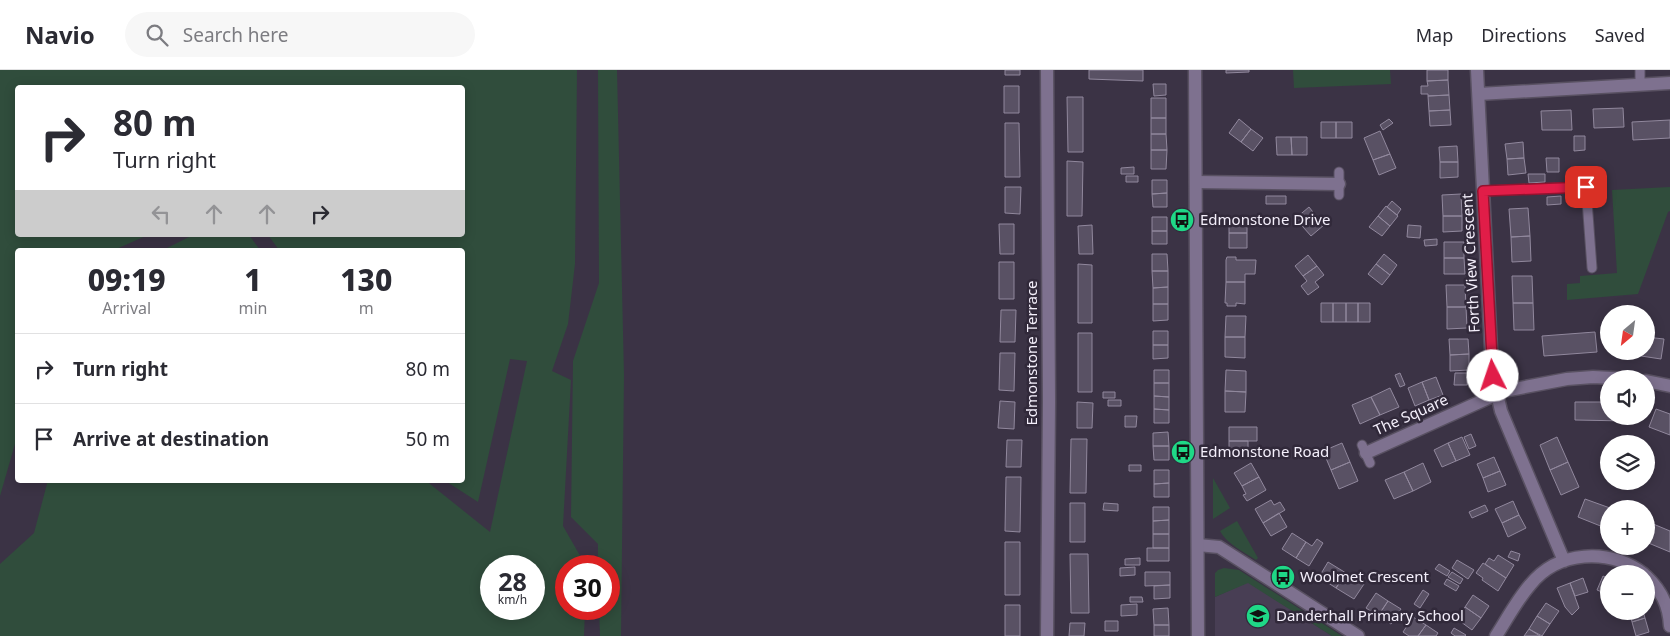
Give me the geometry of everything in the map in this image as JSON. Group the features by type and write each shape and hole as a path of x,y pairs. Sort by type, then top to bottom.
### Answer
{"street":[{"name":"Edmonstone Terrace","path":"1047,70 1049,402 1047,636"},
{"path":"1195,70 1198,636"},
{"name":"Forth View Crescent","path":"1477,70 1491,349 1496,394 1509,431 1564,561"},
{"path":"1479,94 1670,83"},
{"path":"1196,182 1339,184"},
{"name":"The Square","path":"1366,453 1496,394 1546,382 1600,377"},
{"path":"1655,383 1670,386"},
{"path":"1198,544 1219,547 1358,636"},
{"path":"1496,636 1531,583 1551,568 1564,561 1580,557 1606,557 1619,560 1628,565"},
{"path":"1655,586 1667,598 1670,626"}],"lane":[{"path":"1640,70 1640,84"},
{"path":"1483,191 1586,187 1592,268"}],"shaded area":[{"name":"Danderhall Primary School","path":"1248,582 1332,636 1215,636 1215,597"}],"green space":[{"path":"0,70 577,70 575,264 568,324 552,371 571,380 563,526 580,555 555,555 555,620 585,620 584,636 0,636 0,564 34,533 47,483 429,483 490,532 527,361 510,359 478,502 449,483 465,483 465,248 278,248 269,237 465,237 465,85 15,85 15,237 143,237 119,248 15,248 15,444 0,496"},
{"path":"598,70 617,70 624,375 621,636 600,636 599,620 620,620 620,555 598,555 598,544 571,517 573,361 599,283"},
{"path":"1293,70 1390,70 1391,84 1294,88"},
{"path":"1670,187 1670,211 1668,212 1638,294 1567,300 1567,284 1580,283 1580,276 1617,273 1612,190"},
{"path":"189,237 250,237 259,248 167,248"},
{"path":"1213,478 1230,508 1213,519"},
{"path":"1237,521 1258,558 1256,560 1231,544 1220,531"},
{"path":"1224,568 1239,570 1342,636 1332,636 1248,583 1215,597 1215,573"}],"building":[{"path":"1005,70 1020,70 1020,75 1005,75"},
{"path":"1089,70 1143,70 1143,81 1089,79"},
{"path":"1226,70 1249,70 1249,72 1226,73"},
{"path":"1427,70 1448,70 1448,80 1427,81"},
{"path":"1448,80 1449,95 1428,96 1428,94 1421,94 1421,86 1428,86 1427,81"},
{"path":"1153,84 1166,84 1166,95 1154,96"},
{"path":"1004,86 1019,86 1019,113 1004,113"},
{"path":"1449,95 1450,110 1429,111 1428,96"},
{"path":"1067,97 1083,97 1083,152 1068,152"},
{"path":"1151,98 1166,98 1166,118 1151,118"},
{"path":"1623,108 1624,127 1594,128 1593,109"},
{"path":"1450,110 1451,125 1430,126 1429,111"},
{"path":"1571,110 1572,130 1542,130 1541,111"},
{"path":"1151,118 1166,118 1166,134 1151,134"},
{"path":"1239,119 1251,129 1241,142 1229,133"},
{"path":"1389,119 1393,123 1383,130 1380,125"},
{"path":"1670,120 1670,138 1633,140 1632,122"},
{"path":"1321,122 1336,122 1336,138 1321,138"},
{"path":"1336,122 1352,122 1352,138 1336,138"},
{"path":"1005,123 1019,123 1020,177 1005,177"},
{"path":"1251,129 1263,138 1253,151 1241,142"},
{"path":"1380,131 1390,154 1373,160 1364,138"},
{"path":"1151,134 1166,134 1167,150 1151,150"},
{"path":"1574,136 1585,136 1585,150 1574,151"},
{"path":"1276,137 1291,137 1292,155 1277,155"},
{"path":"1291,137 1307,137 1307,155 1292,155"},
{"path":"1523,142 1524,158 1507,159 1505,144"},
{"path":"1457,146 1458,162 1440,162 1439,147"},
{"path":"1151,150 1167,150 1166,169 1151,169"},
{"path":"1390,154 1396,168 1379,175 1373,160"},
{"path":"1524,158 1526,173 1508,175 1507,159"},
{"path":"1546,158 1559,158 1559,172 1547,172"},
{"path":"1067,161 1083,162 1082,216 1067,216"},
{"path":"1440,162 1458,162 1458,177 1440,178"},
{"path":"1134,167 1134,174 1121,174 1121,168"},
{"path":"1528,174 1545,174 1545,182 1529,183"},
{"path":"1126,176 1138,176 1138,182 1126,182"},
{"path":"1152,180 1167,180 1167,193 1152,194"},
{"path":"1005,187 1021,187 1020,214 1005,213"},
{"path":"1167,193 1167,207 1153,207 1152,194"},
{"path":"1461,194 1462,216 1443,216 1442,195"},
{"path":"1266,196 1286,196 1286,204 1266,204"},
{"path":"1561,196 1561,204 1547,205 1547,197"},
{"path":"1392,201 1401,209 1397,215 1387,207"},
{"path":"1386,206 1398,216 1390,226 1378,216"},
{"path":"1309,207 1316,216 1303,227 1296,218"},
{"path":"1528,208 1530,236 1511,237 1509,209"},
{"path":"1316,216 1324,225 1311,236 1303,227"},
{"path":"1378,216 1390,226 1382,236 1369,227"},
{"path":"1443,216 1462,216 1462,231 1443,232"},
{"path":"1152,217 1167,217 1167,231 1152,231"},
{"path":"1229,217 1247,217 1247,233 1229,233"},
{"path":"999,224 1014,224 1014,254 1000,254"},
{"path":"1092,225 1093,254 1079,254 1078,226"},
{"path":"1408,225 1421,226 1420,238 1407,237"},
{"path":"1152,231 1167,231 1167,244 1152,244"},
{"path":"1229,233 1247,233 1247,248 1229,248"},
{"path":"1530,236 1531,261 1512,262 1511,237"},
{"path":"1437,239 1437,245 1425,246 1424,240"},
{"path":"1444,242 1464,242 1464,258 1444,258"},
{"path":"1152,254 1167,254 1168,271 1152,271"},
{"path":"1384,254 1397,265 1390,275 1376,264"},
{"path":"1308,255 1317,266 1303,276 1295,266"},
{"path":"1227,257 1236,257 1236,260 1256,260 1255,274 1245,274 1245,282 1226,282"},
{"path":"1444,258 1464,258 1465,274 1444,274"},
{"path":"999,262 1014,262 1014,299 999,299"},
{"path":"1078,264 1092,265 1092,323 1078,323"},
{"path":"1376,264 1390,275 1382,285 1368,274"},
{"path":"1317,266 1324,275 1315,282 1319,287 1308,295 1301,286 1307,281 1303,276"},
{"path":"1152,271 1168,271 1168,287 1153,288"},
{"path":"1512,276 1532,276 1533,303 1513,303"},
{"path":"1226,282 1245,282 1245,304 1236,303 1236,306 1227,306 1227,303 1225,303"},
{"path":"1446,285 1465,285 1466,307 1447,307"},
{"path":"1168,287 1168,304 1153,304 1153,288"},
{"path":"1321,303 1333,303 1333,322 1321,322"},
{"path":"1333,303 1346,303 1346,322 1333,322"},
{"path":"1346,303 1358,303 1358,322 1346,322"},
{"path":"1358,303 1370,303 1370,322 1358,322"},
{"path":"1513,303 1533,303 1534,330 1514,330"},
{"path":"1153,304 1168,304 1168,320 1153,321"},
{"path":"1447,307 1466,307 1467,328 1447,329"},
{"path":"1001,310 1016,310 1015,342 1000,342"},
{"path":"1226,316 1246,316 1245,337 1225,337"},
{"path":"1153,331 1168,331 1168,345 1153,345"},
{"path":"1595,332 1597,352 1544,356 1542,336"},
{"path":"1078,333 1092,333 1092,392 1078,392"},
{"path":"1225,337 1245,337 1245,358 1225,357"},
{"path":"1655,338 1664,339 1661,359 1655,358"},
{"path":"1449,339 1468,339 1469,354 1450,355"},
{"path":"1153,345 1168,345 1168,358 1153,359"},
{"path":"1000,353 1015,353 1014,391 999,390"},
{"path":"1469,354 1469,370 1450,371 1450,355"},
{"path":"1154,370 1169,370 1169,383 1154,383"},
{"path":"1226,370 1246,371 1246,392 1225,391"},
{"path":"1400,373 1405,385 1400,387 1395,375"},
{"path":"1455,373 1468,373 1467,385 1454,385"},
{"path":"1436,377 1443,395 1429,400 1422,382"},
{"path":"1422,382 1429,400 1415,406 1408,388"},
{"path":"1154,383 1169,383 1169,397 1154,396"},
{"path":"1390,388 1399,407 1380,415 1371,397"},
{"path":"1225,391 1246,392 1245,412 1225,412"},
{"path":"1103,392 1115,392 1115,398 1103,398"},
{"path":"1154,396 1169,397 1169,410 1154,409"},
{"path":"1371,397 1380,415 1360,424 1352,405"},
{"path":"1108,400 1121,400 1121,406 1108,406"},
{"path":"1000,401 1015,402 1014,429 998,428"},
{"path":"1077,402 1093,403 1092,428 1077,428"},
{"path":"1575,402 1600,402 1600,420 1575,420"},
{"path":"1154,409 1169,410 1169,423 1154,423"},
{"path":"1656,409 1670,414 1670,435 1649,427 1650,425 1655,425"},
{"path":"1125,416 1137,416 1136,427 1125,427"},
{"path":"1229,427 1257,427 1257,441 1229,441"},
{"path":"1168,432 1169,446 1153,446 1153,433"},
{"path":"1471,434 1476,446 1469,449 1464,437"},
{"path":"1462,437 1470,455 1456,461 1448,443"},
{"path":"1557,437 1568,462 1550,470 1540,445"},
{"path":"1071,439 1087,439 1086,493 1070,493"},
{"path":"1007,440 1022,440 1021,467 1006,467"},
{"path":"1229,441 1248,441 1248,456 1229,456"},
{"path":"1342,443 1350,462 1331,470 1323,451"},
{"path":"1448,443 1456,461 1442,467 1434,450"},
{"path":"1153,446 1169,446 1169,460 1154,460"},
{"path":"1494,457 1500,471 1483,478 1477,464"},
{"path":"1350,462 1358,481 1339,489 1331,470"},
{"path":"1568,462 1579,487 1561,495 1550,470"},
{"path":"1251,463 1259,477 1242,486 1234,473"},
{"path":"1423,463 1431,482 1413,491 1404,472"},
{"path":"1129,465 1141,465 1141,471 1129,471"},
{"path":"1154,470 1169,470 1169,483 1154,484"},
{"path":"1500,471 1506,485 1488,492 1483,478"},
{"path":"1404,472 1413,491 1394,499 1385,480"},
{"path":"1006,477 1021,477 1020,532 1005,531"},
{"path":"1259,477 1266,490 1247,501 1243,495 1246,494 1242,486"},
{"path":"1169,483 1169,497 1154,497 1154,484"},
{"path":"1585,499 1600,504 1600,526 1578,517"},
{"path":"1271,500 1274,505 1280,502 1285,510 1263,523 1255,509"},
{"path":"1513,501 1519,515 1502,523 1495,509"},
{"path":"1070,503 1085,503 1085,542 1070,542"},
{"path":"1104,503 1118,504 1118,511 1103,510"},
{"path":"1485,505 1488,511 1472,518 1469,512"},
{"path":"1153,507 1169,507 1169,520 1153,521"},
{"path":"1279,513 1287,527 1271,536 1263,523"},
{"path":"1519,515 1526,528 1508,537 1502,523"},
{"path":"1169,520 1169,534 1153,534 1153,521"},
{"path":"1655,525 1670,531 1670,552 1655,546"},
{"path":"1292,533 1306,542 1296,558 1282,549"},
{"path":"1153,534 1169,534 1169,548 1153,548"},
{"path":"1317,539 1323,543 1309,566 1296,558 1306,542 1312,546"},
{"path":"1005,542 1020,542 1020,595 1005,595"},
{"path":"1147,548 1169,548 1169,561 1147,561"},
{"path":"1511,551 1520,554 1518,561 1508,557"},
{"path":"1070,554 1088,554 1089,613 1071,613"},
{"path":"1498,555 1514,565 1506,578 1485,564 1489,558 1494,561"},
{"path":"1140,558 1140,565 1125,565 1125,559"},
{"path":"1457,560 1474,570 1468,579 1452,568"},
{"path":"1328,562 1346,573 1336,588 1319,577"},
{"path":"1483,563 1506,578 1498,591 1482,580 1483,578 1476,573"},
{"path":"1439,564 1450,571 1447,576 1435,569"},
{"path":"1135,567 1135,575 1120,576 1120,568"},
{"path":"1145,572 1170,572 1170,585 1145,586"},
{"path":"1452,572 1463,579 1460,584 1448,577"},
{"path":"1346,573 1364,584 1354,599 1336,588"},
{"path":"1583,578 1588,592 1575,596 1570,583"},
{"path":"1447,579 1459,586 1456,591 1444,584"},
{"path":"1570,583 1579,608 1572,615 1565,607 1557,588"},
{"path":"1170,585 1170,598 1154,599 1154,586"},
{"path":"1423,590 1429,594 1420,608 1414,604"},
{"path":"1376,593 1388,601 1378,616 1366,608"},
{"path":"1473,595 1489,606 1481,618 1465,607"},
{"path":"1130,597 1142,597 1143,602 1130,602"},
{"path":"1388,601 1401,609 1391,624 1378,616"},
{"path":"1546,603 1559,611 1550,624 1537,616"},
{"path":"1137,604 1137,615 1121,616 1121,605"},
{"path":"1005,605 1020,605 1020,636 1005,636"},
{"path":"1465,607 1481,618 1472,630 1457,619"},
{"path":"1168,608 1169,625 1154,625 1153,609"},
{"path":"1537,616 1550,624 1542,636 1529,629"},
{"path":"1413,617 1426,625 1418,636 1409,636 1403,632"},
{"path":"1646,620 1649,632 1636,636 1632,622"},
{"path":"1105,621 1118,621 1118,631 1105,631"},
{"path":"1070,623 1085,623 1084,636 1069,636"},
{"path":"1154,625 1169,625 1169,636 1154,636"},
{"path":"1426,625 1438,633 1436,636 1418,636"},
{"path":"1454,628 1466,635 1455,636 1451,633"},
{"path":"1529,629 1540,636 1524,636"}],"place":[{"name":"Edmonstone Drive","path":"1182,220"},
{"name":"Edmonstone Road","path":"1183,452"},
{"name":"Woolmet Crescent","path":"1283,577"},
{"name":"Danderhall Primary School","path":"1258,616"}],"route":[{"path":"1493,376 1483,191 1586,187"}]}
